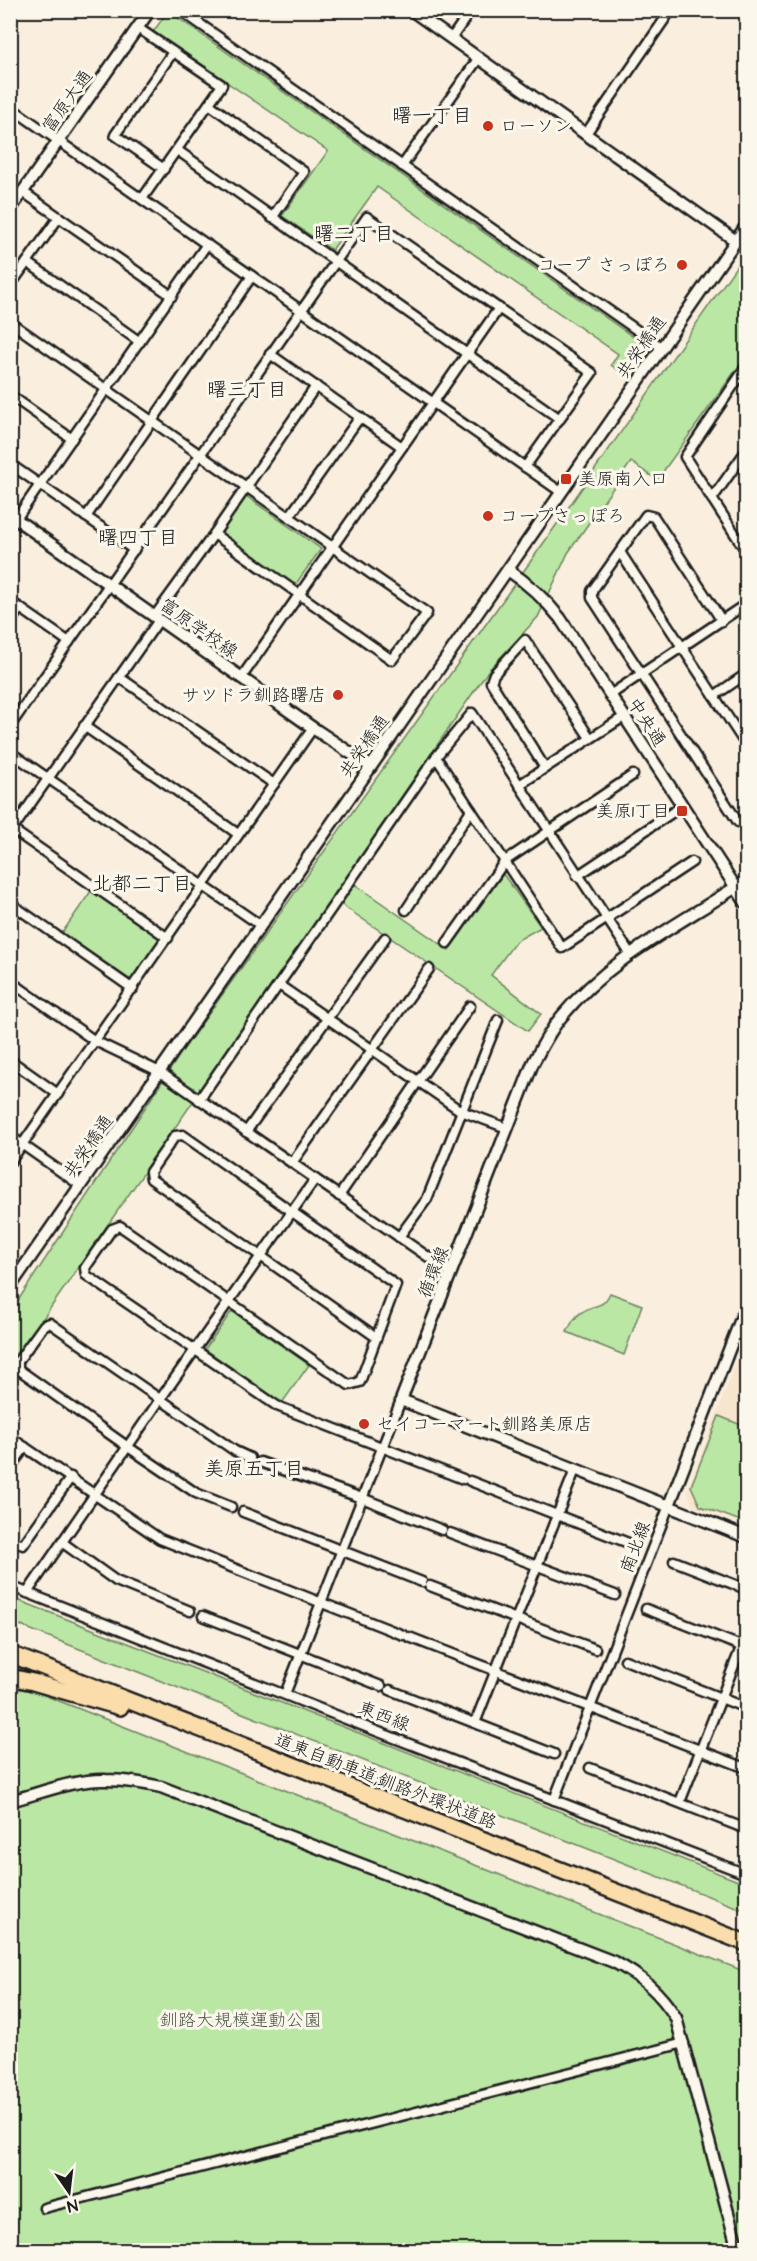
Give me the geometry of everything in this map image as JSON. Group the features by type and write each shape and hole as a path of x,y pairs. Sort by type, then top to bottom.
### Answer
{"highway":[{"name":"道東自動車道;釧路外環状道路","path":"10,1654 747,1943"},
{"name":"道東自動車道;釧路外環状道路","path":"10,1662 747,1950"},
{"path":"10,1677 129,1709"}],"street":[{"name":"富原大通","path":"10,210 150,10"},
{"path":"180,10 661,347"},
{"path":"411,10 736,241"},
{"path":"451,39 471,10"},
{"path":"585,135 671,10"},
{"path":"138,28 222,85 142,199"},
{"path":"164,169 115,135 173,52"},
{"path":"402,166 478,59"},
{"path":"209,104 304,172 272,218"},
{"path":"10,107 561,492"},
{"path":"177,150 560,419"},
{"path":"23,192 172,296"},
{"path":"10,286 59,217"},
{"path":"10,726 367,217 592,373 525,467"},
{"name":"共栄橋通","path":"10,1287 747,226"},
{"path":"13,517 40,485 207,244"},
{"path":"27,262 140,342"},
{"path":"86,517 252,276"},
{"path":"241,678 297,594 498,308"},
{"path":"10,322 427,613 392,660 214,534"},
{"path":"270,354 402,447"},
{"path":"747,367 685,457 747,551"},
{"path":"168,938 12,832 316,386"},
{"path":"10,394 72,439"},
{"path":"289,517 360,417"},
{"path":"712,499 747,450"},
{"path":"10,464 134,550"},
{"path":"722,621 654,517 646,515 592,591 592,598 738,822 747,817"},
{"name":"富原学校線","path":"13,517 370,766"},
{"path":"741,542 747,533"},
{"path":"620,552 747,745"},
{"name":"中央通","path":"508,570 543,597 560,618 747,903"},
{"path":"10,601 69,642"},
{"path":"610,695 747,604"},
{"path":"10,622 20,608"},
{"path":"545,768 491,682 494,674 525,640 590,738"},
{"path":"714,696 747,675"},
{"path":"119,676 274,784"},
{"path":"200,1100 436,757 472,713 631,955"},
{"path":"519,785 625,716"},
{"path":"84,726 238,834"},
{"path":"10,1162 313,728"},
{"path":"10,752 260,925"},
{"path":"436,757 562,948 692,862"},
{"path":"447,943 505,861 633,775"},
{"path":"578,876 682,806"},
{"path":"406,910 471,810"},
{"path":"736,886 747,879"},
{"name":"循環線","path":"401,1400 533,1063 560,1018 594,982 736,886"},
{"path":"10,903 133,988"},
{"path":"246,1132 384,938"},
{"path":"292,1163 429,969"},
{"path":"10,981 94,1041 160,1072 450,1272"},
{"path":"279,985 461,1111 507,1128"},
{"path":"339,1196 470,1006"},
{"path":"399,1238 427,1199 498,1020"},
{"path":"10,1060 58,1094"},
{"path":"376,1337 151,1179 150,1172 175,1136 183,1135 396,1285 360,1382 349,1385 120,1226 112,1229 85,1268 86,1275 195,1352 277,1406 631,1544"},
{"path":"10,1136 80,1185"},
{"path":"27,1593 315,1179"},
{"name":"南北線","path":"554,1800 747,1306"},
{"path":"231,1507 196,1493 128,1447 18,1368 18,1361 44,1325 50,1323 235,1451 250,1458"},
{"path":"285,1694 401,1400 668,1508 747,1537"},
{"path":"10,1437 160,1539 747,1768"},
{"path":"10,1468 25,1447"},
{"path":"260,1462 362,1498 615,1595"},
{"path":"475,1722 575,1470"},
{"path":"10,1540 23,1545 70,1478"},
{"path":"243,1512 595,1649"},
{"path":"63,1543 116,1581 190,1611"},
{"path":"674,1561 747,1589"},
{"name":"東西線","path":"10,1586 747,1874"},
{"path":"646,1609 744,1647"},
{"path":"203,1616 381,1686"},
{"path":"680,1802 747,1635"},
{"path":"625,1660 747,1708"},
{"path":"390,1690 554,1754"},
{"path":"590,1768 747,1829"},
{"path":"10,1801 83,1782 105,1779 140,1782 179,1792 614,1962 635,1973 665,2000 676,2018 738,2250"},
{"path":"45,2208 684,2043"}],"shaded area":[{"path":"746,1337 746,1526 693,1506 687,1491"}],"green space":[{"path":"168,11 639,341 640,351 624,374 611,365 618,354 377,187 332,250 282,216 328,151 153,32"},
{"path":"742,258 746,261 746,356 657,480 631,462 568,553 538,617 488,671 346,878 449,950 503,874 541,927 516,941 491,975 541,1014 528,1031 333,899 11,1365 11,1311 183,1050 550,534"},
{"path":"246,496 321,549 295,585 220,532"},
{"path":"91,891 160,938 131,980 62,933"},
{"path":"610,1293 642,1305 624,1355 567,1332 577,1316 604,1302"},
{"path":"232,1311 309,1365 282,1403 205,1349"},
{"path":"719,1416 746,1427 746,1523 700,1506 691,1486"},
{"path":"10,1597 746,1884 746,1911 11,1622"},
{"name":"釧路大規模運動公園","path":"11,1682 746,1972 746,2250 11,2250"}],"place":[{"name":"ローソン","path":"488,126"},
{"name":"コープ さっぽろ","path":"682,265"},
{"name":"美原南入口","path":"566,479"},
{"name":"コープさっぽろ","path":"488,516"},
{"name":"サツドラ釧路曙店","path":"338,695"},
{"name":"美原1丁目","path":"682,811"},
{"name":"セイコーマート釧路美原店","path":"364,1424"}],"district":[{"name":"曙一丁目","path":"432,115"},
{"name":"曙二丁目","path":"354,233"},
{"name":"曙三丁目","path":"247,389"},
{"name":"曙四丁目","path":"138,537"},
{"name":"北都二丁目","path":"142,883"},
{"name":"美原五丁目","path":"254,1468"}]}
